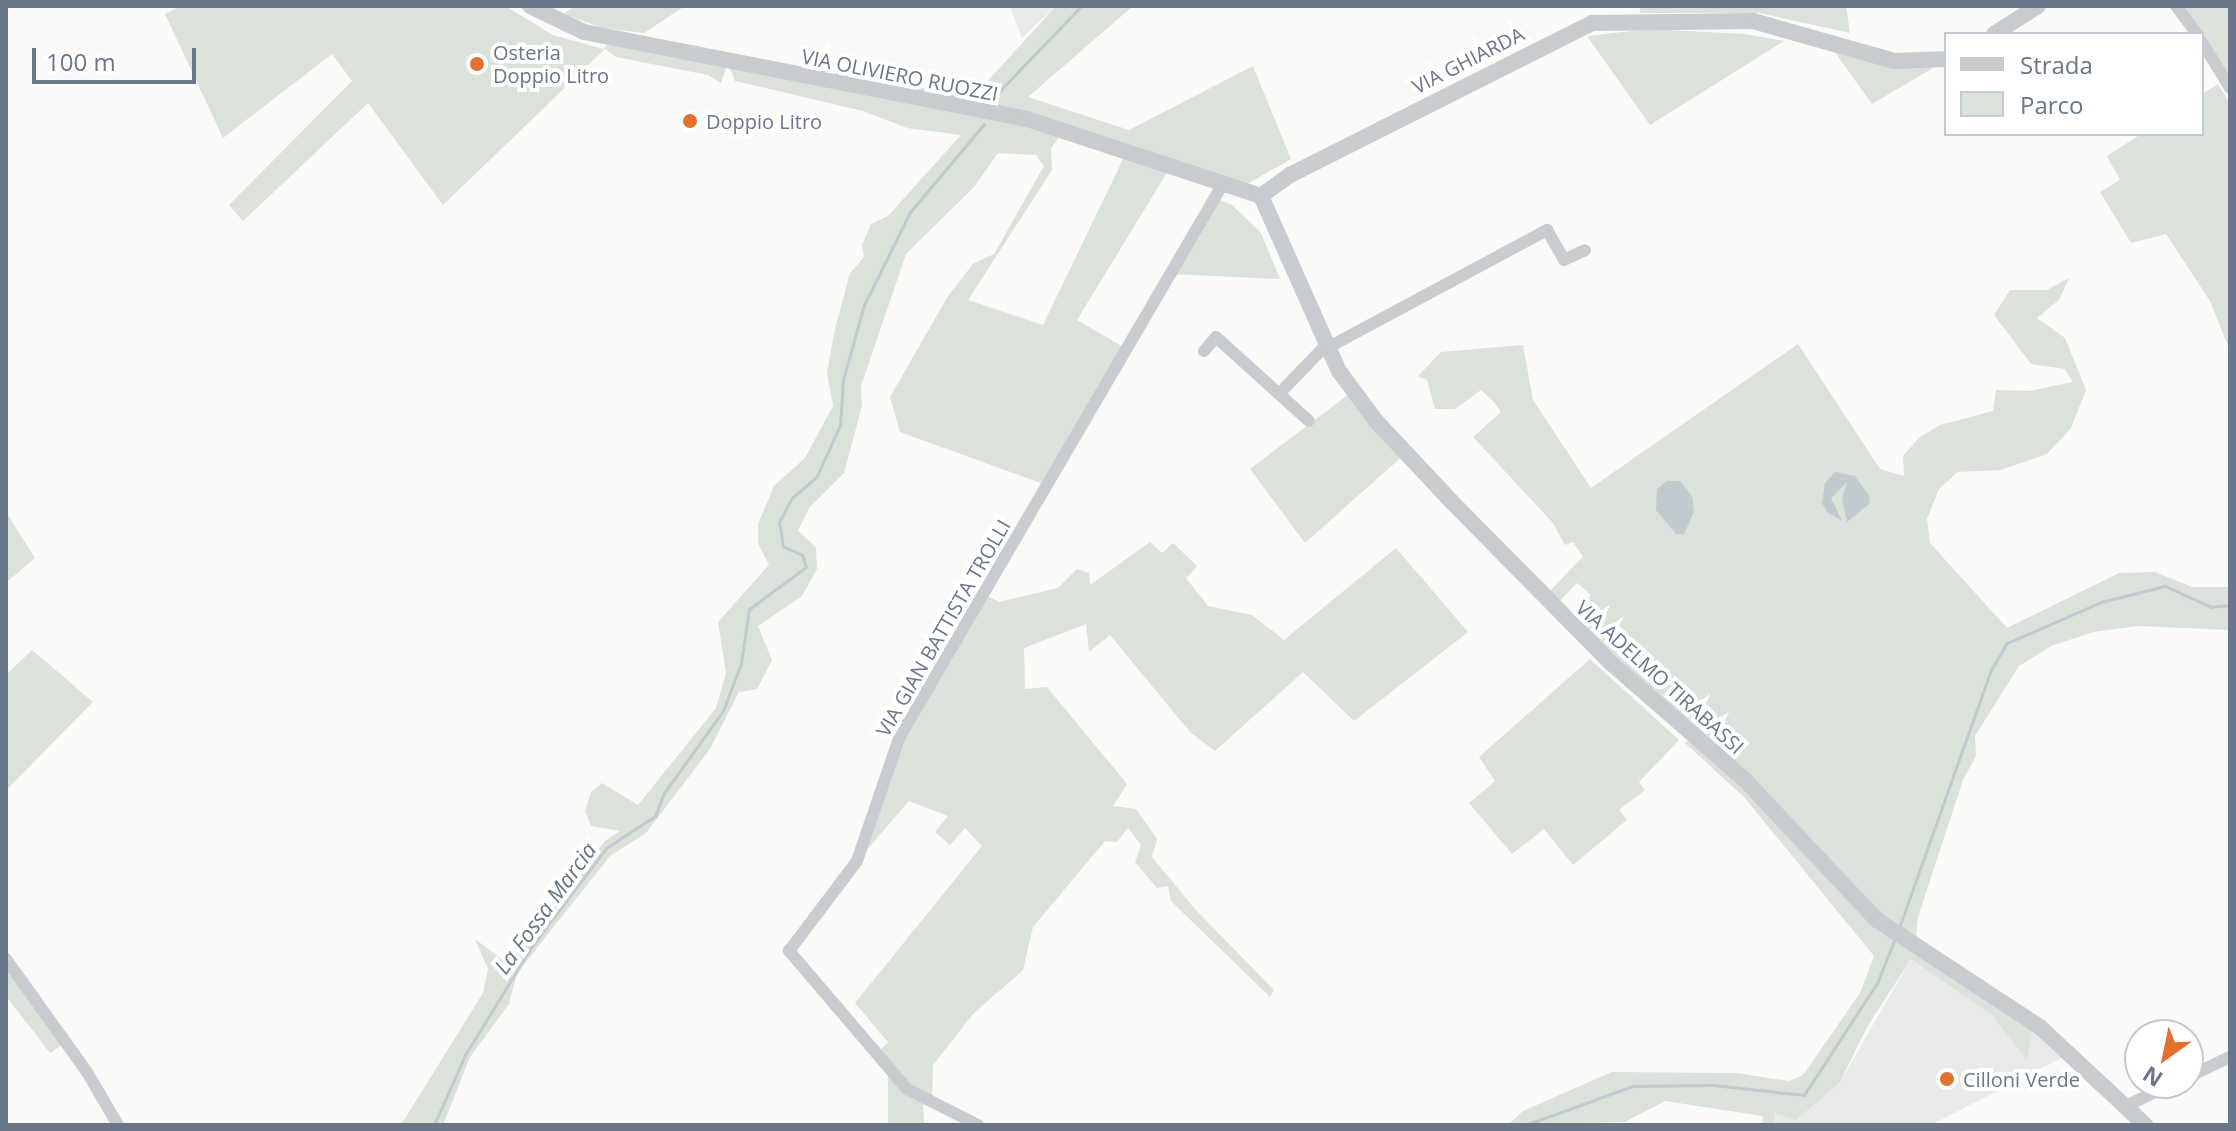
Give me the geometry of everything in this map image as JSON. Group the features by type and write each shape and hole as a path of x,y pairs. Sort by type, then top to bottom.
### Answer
{"street":[{"name":"VIA OLIVIERO RUOZZI","path":"530,6 584,32 1027,119 1261,196"},
{"path":"1997,32 2038,6"},
{"path":"2176,6 2196,32"},
{"name":"VIA GHIARDA","path":"1261,196 1321,158 1592,23 1753,21 1894,61 1944,59"},
{"path":"2204,45 2230,88"},
{"name":"VIA GIAN BATTISTA TROLLI","path":"978,1125 907,1089 789,951 857,861 899,738 1224,182"},
{"name":"VIA ADELMO TIRABASSI","path":"1261,196 1326,347 1376,421 1452,502 1611,663 1744,779 1877,920 2040,1027 2145,1125"},
{"path":"1279,394 1326,347 1547,230 1564,260 1585,250"},
{"path":"1204,351 1216,337 1309,421"},
{"path":"6,959 87,1072 118,1125"},
{"path":"2204,1069 2230,1057"},
{"path":"2126,1106 2141,1099"}],"shaded area":[{"path":"1010,6 1056,6 1022,38"},
{"path":"1835,472 1855,476 1870,497 1869,504 1847,522 1842,499 1847,482 1831,498 1842,521 1827,512 1822,503 1825,483"},
{"path":"1667,481 1680,481 1692,496 1694,512 1684,534 1676,534 1656,510 1657,489"},
{"path":"1911,959 1993,1016 2027,1059 2033,1030 2071,1053 1931,1125 1771,1125 1773,1113 1840,1082"}],"green space":[{"path":"182,6 505,6 553,35 604,49 612,38 872,89 926,88 976,94 1056,6 1133,6 1028,97 1129,130 1253,66 1291,159 1240,188 1171,166 1077,320 1127,349 1049,486 900,432 890,397 948,296 973,264 994,254 1044,166 1036,155 998,153 974,187 906,254 861,386 862,406 844,473 809,508 798,531 816,547 817,569 802,596 758,626 772,660 757,689 739,692 710,749 646,833 610,856 517,973 509,1004 470,1057 443,1125 401,1125 483,993 488,969 475,939 508,964 605,841 620,831 591,826 585,811 591,792 602,783 638,805 716,708 726,673 718,622 769,565 758,543 758,524 774,486 805,458 833,406 827,372 850,273 864,257 862,245 871,224 888,216 961,135 907,128 863,111 735,81 728,63 721,83 708,75 616,57 605,49 443,205 368,103 243,221 229,205 352,81 332,54 223,138 165,14","holes":["1063,131 1127,151 1043,325 968,300 1052,170 1051,149"]},
{"path":"576,6 685,6 644,33 603,28 563,14"},
{"path":"1640,6 1846,6 1850,33 1759,13 1640,13"},
{"path":"2176,6 2230,6 2230,88 2204,49 2204,32 2193,32"},
{"path":"1649,29 1745,34 1784,41 1650,125 1587,36"},
{"path":"1834,51 1883,65 1933,68 1872,104"},
{"path":"2218,84 2230,103 2230,351 2210,301 2166,234 2131,243 2100,192 2120,180 2107,156 2138,136 2204,136 2204,93"},
{"path":"1214,198 1232,205 1261,233 1280,279 1171,274"},
{"path":"2069,278 2059,300 2037,318 2065,338 2086,390 2071,428 2047,454 2001,470 1958,472 1939,489 1927,519 1930,543 2007,628 2119,573 2155,572 2192,587 2230,587 2230,630 2138,626 2093,632 2051,646 2019,666 1975,736 1976,756 1963,780 1918,917 1915,947 2033,1030 2027,1060 1993,1016 1911,959 1867,1027 1840,1082 1796,1120 1774,1113 1775,1125 1764,1125 1762,1116 1665,1101 1625,1122 1508,1125 1523,1111 1612,1072 1736,1073 1789,1081 1803,1075 1860,993 1874,956 1744,797 1685,743 1692,736 1568,622 1591,595 1577,583 1554,607 1544,597 1583,557 1573,542 1565,545 1553,523 1473,437 1501,412 1494,402 1481,390 1455,409 1435,409 1427,380 1418,376 1441,352 1523,345 1533,400 1591,488 1798,344 1880,469 1904,476 1903,456 1920,437 1940,425 1993,411 1996,390 2029,391 2073,382 2065,369 2031,364 1994,315 2010,290 2047,290"},
{"path":"1353,391 1406,453 1305,543 1250,469"},
{"path":"6,512 35,558 6,583"},
{"path":"1150,542 1162,553 1173,543 1197,566 1186,578 1208,606 1252,615 1284,640 1396,548 1468,632 1354,721 1303,672 1215,751 1190,732 1110,635 1089,652 1086,624 1024,648 1025,689 1047,687 1127,784 1113,806 1136,809 1157,839 1152,857 1194,908 1274,990 1270,997 1171,901 1168,886 1157,888 1135,862 1141,845 1128,828 1117,842 1105,841 1033,927 1023,970 973,1014 933,1065 932,1102 923,1098 924,1125 888,1125 888,1072 877,1053 888,1042 855,1003 982,846 965,828 950,845 935,832 948,816 909,801 857,861 899,738 986,595 999,602 1058,588 1077,569 1089,573 1090,585"},
{"path":"32,650 93,702 6,790 6,675"},
{"path":"1590,659 1679,740 1639,782 1645,790 1619,810 1627,820 1573,865 1544,829 1512,854 1469,803 1495,781 1479,757"},
{"path":"6,959 66,1042 50,1053 6,996"}],"waterway":[{"name":"La Fossa Marcia","path":"990,101 1081,6"},
{"name":"La Fossa Marcia","path":"434,1125 465,1055 532,946 606,848 655,816 664,793 723,711 741,663 749,609 806,567 802,555 783,546 779,522 792,498 817,476 840,425 843,380 864,305 910,212 984,124"},
{"path":"1899,928 1990,672 2007,643 2101,602 2165,586 2211,607 2230,605"},
{"path":"1525,1125 1633,1086 1713,1085 1804,1095 1877,983 1894,941"}],"place":[{"name":"Osteria Doppio Litro","path":"477,64"},
{"name":"Doppio Litro","path":"690,121"},
{"name":"Cilloni Verde","path":"1947,1079"}]}
